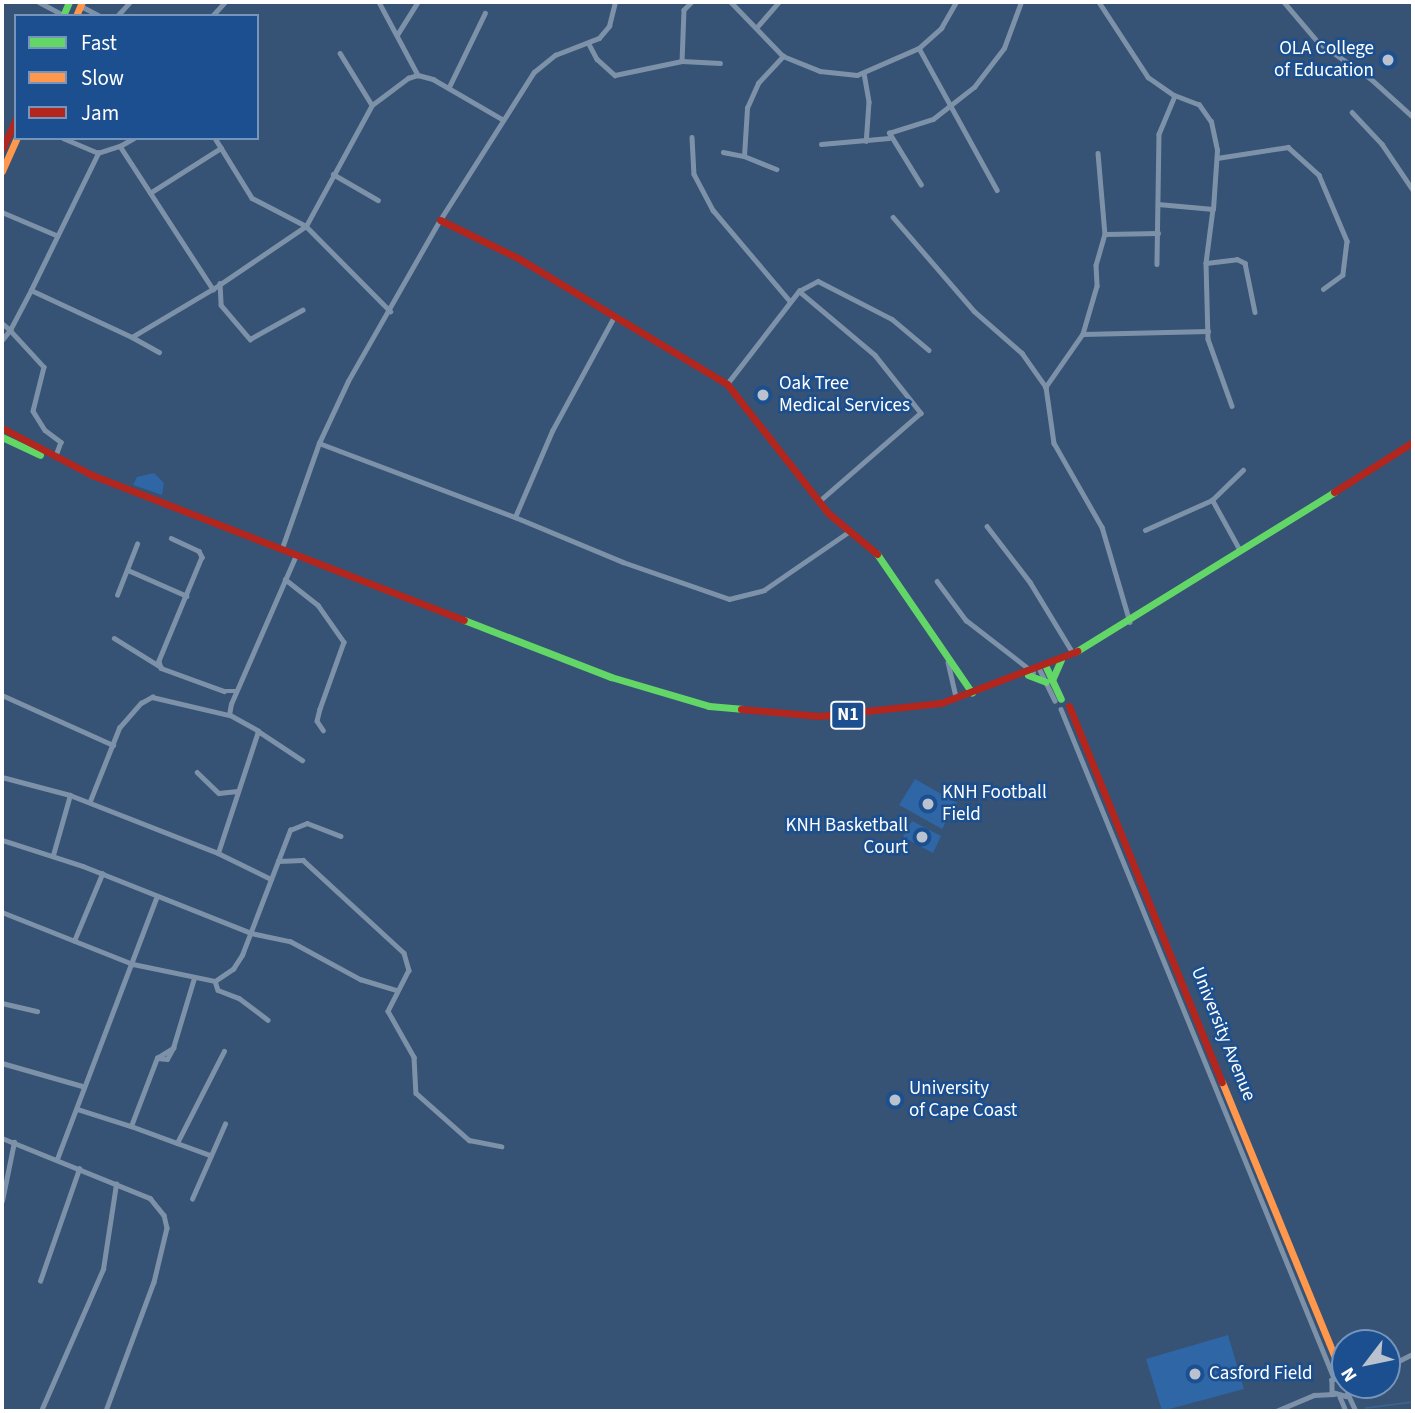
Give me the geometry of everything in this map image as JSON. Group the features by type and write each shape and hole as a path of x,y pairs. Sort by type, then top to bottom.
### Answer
{"main road":[{"path":"2,149 14,123"},
{"path":"2,172 16,140"},
{"path":"440,220 508,252 727,384 819,502 879,558 973,695"},
{"name":"N1","path":"2,428 74,467"},
{"name":"N1","path":"2,438 611,677 709,706 820,716 907,710 956,699 973,695 1062,660 1130,622 1413,442"},
{"path":"1049,681 1062,660"},
{"path":"1037,671 1049,681"},
{"path":"1037,671 1049,681 1058,700"},
{"name":"University Avenue","path":"1069,706 1331,1344"}],"street":[{"path":"39,2 61,14"},
{"path":"379,2 418,75 449,87 502,119"},
{"path":"397,35 418,2"},
{"path":"282,549 319,443 348,382 440,220 502,119 546,61 589,44 609,26 615,2"},
{"path":"682,61 684,10 692,2"},
{"path":"731,2 783,56 820,71 864,72 919,48 941,28 956,2"},
{"path":"757,27 779,2"},
{"path":"889,138 895,128 920,125 954,106 993,67 1021,2"},
{"path":"1099,2 1148,77 1175,96 1205,111 1217,142 1206,263 1208,331 1232,406"},
{"path":"1284,2 1318,42 1370,78 1413,117"},
{"path":"82,4 97,14"},
{"path":"449,87 485,13"},
{"path":"589,44 597,59 615,75 682,61 720,64"},
{"path":"919,48 954,106 997,190"},
{"path":"340,53 372,105"},
{"path":"744,156 747,108 758,83 783,56"},
{"path":"864,72 869,102 866,141"},
{"path":"132,337 213,289 306,226 372,105 396,84 418,75"},
{"path":"1157,264 1160,134 1175,96"},
{"path":"1352,112 1382,144 1413,190"},
{"path":"692,137 694,174 713,210 790,301"},
{"path":"821,144 889,138"},
{"path":"889,138 921,185"},
{"path":"68,140 98,153 130,140"},
{"path":"216,140 253,198 306,226 390,311"},
{"path":"120,146 213,289"},
{"path":"1217,158 1287,147 1319,175 1347,240 1343,275 1324,289"},
{"path":"150,193 221,148"},
{"path":"723,152 744,156 776,169"},
{"path":"2,340 32,290 56,234 98,153"},
{"path":"1046,387 1083,334 1097,286 1096,265 1105,234 1097,153"},
{"path":"333,174 378,200"},
{"path":"1158,204 1213,209"},
{"path":"2,212 56,234"},
{"path":"893,217 974,311 1022,353 1046,387 1054,443 1102,527 1130,622"},
{"path":"1105,234 1158,233"},
{"path":"1206,263 1237,259 1245,263 1255,312"},
{"path":"727,384 790,301 799,291 818,281 828,283 892,319 929,350"},
{"path":"220,282 221,305 250,339 302,310"},
{"path":"32,290 159,352"},
{"path":"799,291 875,355 921,413 819,502"},
{"path":"515,516 552,431 614,317"},
{"path":"2,323 44,367 33,411 45,430 61,442 56,457"},
{"path":"1083,334 1208,331"},
{"path":"319,443 515,516 623,562 729,599 764,590 850,531"},
{"path":"1144,530 1212,500 1243,470"},
{"path":"1212,500 1240,552"},
{"path":"987,526 1030,582 1074,654"},
{"path":"161,668 159,661 202,557 199,551 171,538"},
{"path":"117,595 137,544"},
{"path":"229,715 236,691 296,554"},
{"path":"128,570 187,596"},
{"path":"285,579 318,605 344,642 317,721 323,730"},
{"path":"937,581 965,620 1037,671"},
{"path":"114,638 161,668 224,691 236,691"},
{"path":"948,662 956,699"},
{"path":"2,695 113,745"},
{"path":"90,801 130,712 152,697 229,715 302,760"},
{"name":"University Avenue","path":"1060,709 1331,1371"},
{"path":"218,853 258,731"},
{"path":"197,772 219,793 237,791"},
{"path":"2,777 90,801 218,853 271,879"},
{"path":"53,855 70,795"},
{"path":"2,912 132,964 215,981 233,970 251,933 290,830 307,823 341,836"},
{"path":"2,840 53,855 156,899 251,933 290,941 360,979 395,990"},
{"path":"278,861 303,860 404,953 410,970 395,990 388,1011 414,1057 416,1093 469,1140 501,1146"},
{"path":"74,941 102,874"},
{"path":"57,1158 77,1109 82,1086 156,899"},
{"path":"131,1126 157,1058 173,1048 194,978"},
{"path":"215,981 218,990 239,998 268,1020"},
{"path":"2,1003 37,1010"},
{"path":"177,1143 224,1051"},
{"path":"2,1063 82,1086"},
{"path":"77,1109 209,1156"},
{"path":"192,1199 225,1124"},
{"path":"2,1138 57,1158 150,1198 167,1228 154,1282 106,1411"},
{"path":"2,1200 14,1142"},
{"path":"40,1281 79,1169"},
{"path":"41,1411 103,1269 116,1184"},
{"path":"1276,1411 1330,1386"},
{"path":"1314,1395 1331,1396"}],"shaded area":[{"path":"154,473 164,483 162,495 133,485 137,477"},
{"name":"KNH Football Field","path":"915,779 957,803 942,829 899,805"},
{"name":"KNH Basketball Court","path":"912,821 941,836 933,853 903,837"},
{"name":"Casford Field","path":"1228,1335 1244,1389 1162,1411 1146,1359"}],"waterway":[{"path":"1366,1408 1413,1402"},
{"path":"1296,1411 1304,1411"}],"traffic: fast":[{"path":"64,14 69,2"},
{"path":"2,437 40,455"},
{"path":"1077,651 1334,492"},
{"path":"877,554 972,693"},
{"path":"464,620 611,677 709,706 741,709"},
{"path":"1052,680 1061,660"},
{"path":"1046,667 1061,699"},
{"path":"1028,675 1046,682"}],"traffic: slow":[{"path":"77,14 82,2"},
{"path":"2,171 16,140"},
{"path":"1222,1082 1331,1348"}],"traffic: jam":[{"path":"2,149 14,123"},
{"path":"440,220 518,258 727,384 828,513 877,554"},
{"path":"2,428 92,475 464,620"},
{"path":"1334,492 1413,442"},
{"path":"741,709 819,716 941,703 1077,651"},
{"path":"1069,706 1222,1082"}],"place":[{"name":"OLA College of Education","path":"1388,60"},
{"name":"Oak Tree Medical Services","path":"763,395"},
{"name":"KNH Football Field","path":"928,804"},
{"name":"KNH Basketball Court","path":"922,837"},
{"name":"University of Cape Coast","path":"895,1100"},
{"name":"Casford Field","path":"1195,1374"}]}
